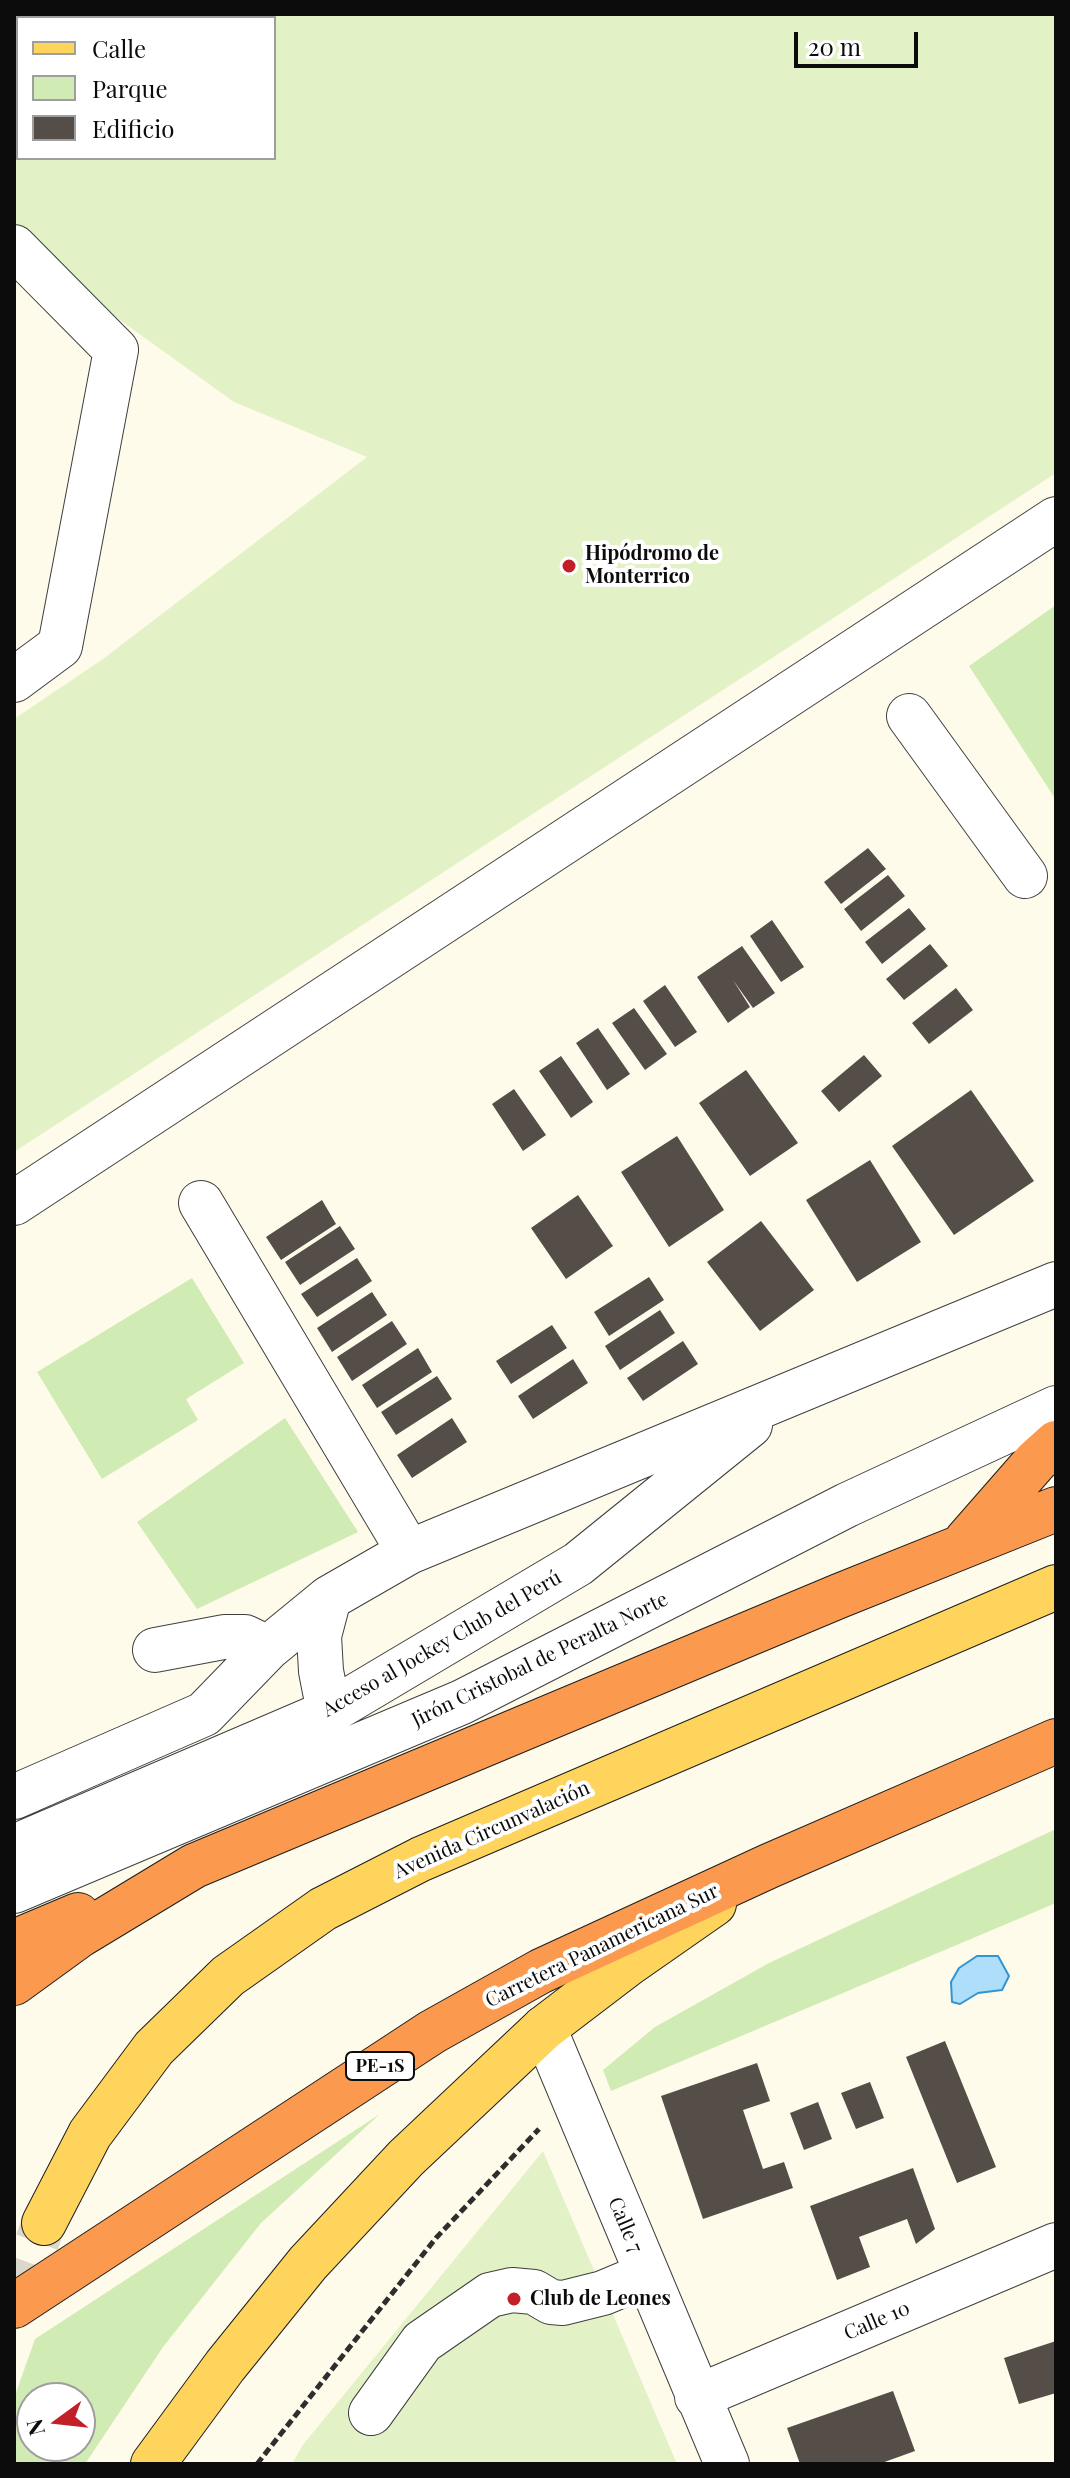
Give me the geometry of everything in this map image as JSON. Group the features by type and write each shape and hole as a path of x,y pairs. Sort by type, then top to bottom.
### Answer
{"highway":[{"path":"960,1547 1036,1461 1056,1443"},
{"path":"14,1942 825,1601 1056,1509"},
{"name":"Carretera Panamericana Sur","path":"14,2306 432,2032 541,1971 769,1866 1056,1741"},
{"path":"14,1983 80,1935 194,1866"}],"main road":[{"name":"Avenida Circunvalación","path":"44,2223 90,2134 154,2048 228,1976 323,1909 421,1859 1056,1587"},
{"path":"153,2464 225,2366 308,2263 406,2158 544,2028 628,1964 769,1866"}],"street":[{"path":"14,247 116,350 60,646 14,680"},
{"path":"14,1203 1056,519"},
{"path":"909,716 1025,876"},
{"path":"201,1203 409,1552"},
{"path":"14,1797 204,1714 268,1648 329,1598 409,1552 1056,1284"},
{"name":"Acceso al Jockey Club del Perú","path":"14,1847 329,1712 578,1564 787,1395"},
{"name":"Jirón Cristobal de Peralta Norte","path":"14,1891 462,1702 847,1505 1056,1408"},
{"path":"329,1598 319,1636 321,1671 329,1712"},
{"path":"155,1650 224,1637 245,1637 268,1648"},
{"name":"Calle 7","path":"544,2028 727,2464"},
{"name":"Calle 10","path":"697,2397 1056,2245"},
{"path":"371,2413 422,2342 490,2295 512,2290 534,2292 551,2302 563,2303 603,2293 646,2275"}],"path":[{"path":"257,2464 436,2238 549,2119 575,2102"}],"green space":[{"name":"Hipódromo de Monterrico","path":"14,14 1056,14 1056,473 14,1152 14,719 103,659 367,457 234,402 14,244"},
{"path":"1056,605 1056,800 969,666"},
{"path":"192,1278 244,1363 186,1399 198,1420 102,1479 37,1372"},
{"path":"285,1418 358,1532 197,1609 137,1522"},
{"path":"1056,1829 1056,1903 611,2091 603,2070 655,2027 769,1963"},
{"path":"380,2114 261,2223 163,2347 96,2448 96,2382 20,2382 35,2339"},
{"name":"Club de Leones","path":"543,2151 677,2464 292,2464 302,2446"},
{"path":"16,2392 16,2462 86,2462 85,2464 14,2464"}],"water":[{"path":"977,1956 998,1956 1009,1976 1002,1990 978,1993 960,2004 952,2002 951,1982 959,1968"}],"building":[{"path":"868,848 886,869 841,904 824,882"},
{"path":"888,875 905,896 861,931 844,909"},
{"path":"909,908 926,929 882,964 865,942"},
{"path":"772,920 804,967 781,982 750,936"},
{"path":"930,944 948,966 904,1000 886,979"},
{"path":"742,946 775,993 753,1008 733,980 750,1007 728,1023 697,977"},
{"path":"665,985 697,1032 675,1047 643,1001"},
{"path":"956,988 973,1010 929,1044 912,1023"},
{"path":"634,1008 667,1054 645,1070 612,1023"},
{"path":"598,1028 630,1074 607,1090 576,1043"},
{"path":"864,1055 882,1076 839,1112 821,1091"},
{"path":"561,1056 593,1102 571,1118 539,1071"},
{"path":"746,1070 798,1143 750,1176 699,1103"},
{"path":"514,1089 546,1135 523,1151 492,1104"},
{"path":"971,1090 1034,1181 954,1235 892,1146"},
{"path":"677,1136 724,1210 669,1247 621,1172"},
{"path":"870,1160 921,1242 857,1282 806,1200"},
{"path":"578,1195 613,1246 566,1279 531,1228"},
{"path":"322,1200 336,1224 281,1260 266,1237"},
{"path":"761,1221 814,1290 760,1331 707,1262"},
{"path":"340,1226 355,1249 300,1285 285,1262"},
{"path":"357,1258 372,1281 317,1317 301,1294"},
{"path":"649,1277 664,1300 609,1336 594,1312"},
{"path":"372,1292 387,1315 332,1352 317,1328"},
{"path":"660,1310 675,1333 620,1370 605,1346"},
{"path":"392,1321 407,1344 352,1381 337,1357"},
{"path":"552,1325 567,1348 511,1384 496,1361"},
{"path":"683,1341 698,1364 643,1401 627,1378"},
{"path":"418,1348 432,1372 377,1408 362,1385"},
{"path":"573,1359 588,1383 533,1419 518,1396"},
{"path":"437,1376 452,1399 396,1435 381,1412"},
{"path":"452,1418 467,1442 412,1478 397,1455"},
{"path":"945,2041 996,2167 957,2183 906,2057"},
{"path":"757,2063 770,2101 743,2110 763,2169 784,2162 793,2188 703,2219 661,2096"},
{"path":"870,2082 884,2118 856,2129 841,2093"},
{"path":"818,2102 832,2139 804,2150 790,2113"},
{"path":"913,2168 935,2229 916,2244 907,2219 859,2237 870,2267 837,2280 810,2206"},
{"path":"1056,2341 1056,2393 1019,2404 1004,2358"},
{"path":"893,2391 915,2451 879,2464 800,2464 787,2428"}],"tunnel":[{"path":"14,2304 44,2223"}],"place":[{"name":"Hipódromo de Monterrico","path":"569,566"},
{"name":"Club de Leones","path":"514,2299"}]}
